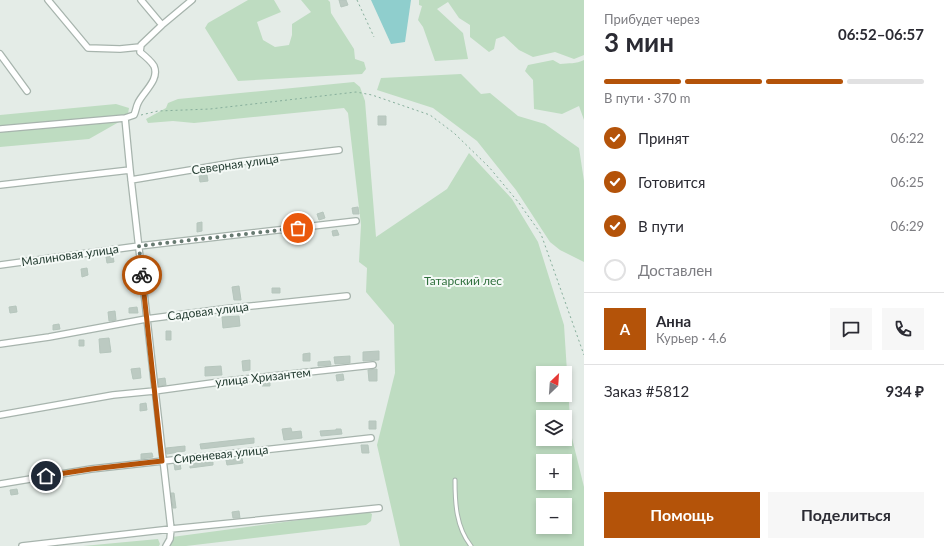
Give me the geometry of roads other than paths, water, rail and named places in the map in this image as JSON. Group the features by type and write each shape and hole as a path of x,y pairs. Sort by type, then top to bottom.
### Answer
{"street":[{"path":"48,0 88,48 120,49 140,47 162,25 192,0"},
{"path":"141,0 162,25"},
{"path":"0,129 125,118 134,115 138,102 149,88 155,76 152,63 140,52 140,47"},
{"path":"0,54 27,91"},
{"path":"125,118 154,391 171,529 171,534 166,546"},
{"name":"Северная улица","path":"131,180 238,162 339,150"},
{"path":"0,185 130,170"},
{"name":"Малиновая улица","path":"0,265 139,246 356,221"},
{"name":"Садовая улица","path":"0,344 49,337 146,319 347,296"},
{"name":"улица Хризантем","path":"0,415 114,395 373,365"},
{"name":"Сиреневая улица","path":"0,484 91,469 371,438"},
{"path":"22,546 379,508"}],"lane":[{"path":"455,480 455,504 465,539 471,546"}],"water":[{"path":"371,0 411,0 405,42 391,44"}],"park label":[{"name":"Татарский лес","path":"463,280"}]}
